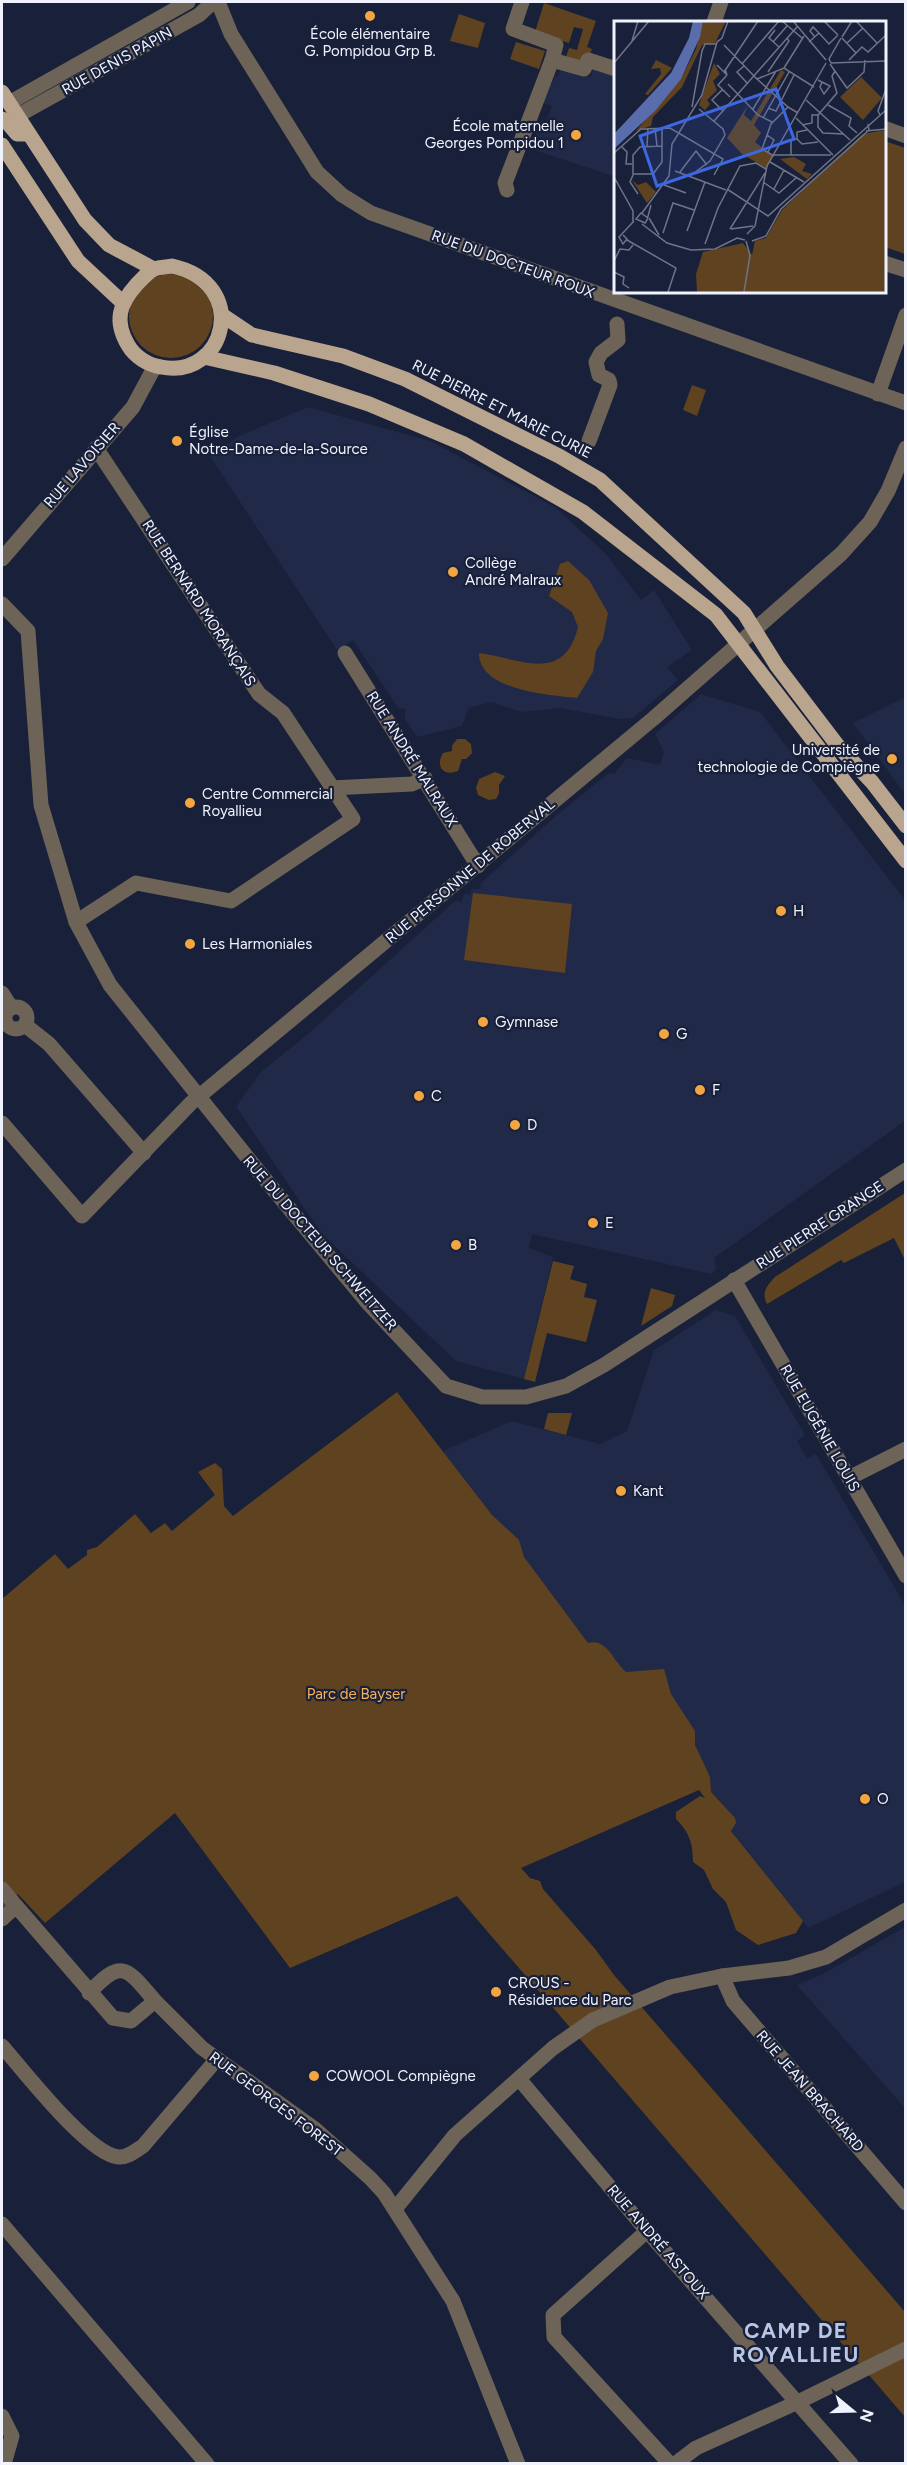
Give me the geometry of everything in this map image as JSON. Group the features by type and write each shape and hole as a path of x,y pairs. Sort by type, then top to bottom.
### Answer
{"main road":[{"path":"9,104 85,220 109,246 153,269 172,266 191,270 207,281 218,296 222,315 217,338 204,357 181,368 155,366 141,359 129,348 122,334 120,318 122,302 153,269"},
{"path":"2,120 6,121 17,134 28,134"},
{"path":"2,145 78,261 122,302"},
{"name":"RUE PIERRE ET MARIE CURIE","path":"222,315 252,335 343,356 405,379 559,456 600,480 729,598 831,737 872,782 906,826"},
{"path":"204,357 274,373 369,404 464,444 583,512 716,615 740,643 906,861"}],"street":[{"name":"RUE DENIS PAPIN","path":"9,104 188,2"},
{"name":"RUE DENIS PAPIN","path":"9,104 199,15 216,2"},
{"name":"RUE DU DOCTEUR ROUX","path":"216,2 231,34 317,172 342,195 371,213 621,297 906,403"},
{"path":"507,190 505,183 556,45 513,29 522,2"},
{"path":"714,21 722,2"},
{"path":"552,60 584,69 588,60 614,68"},
{"path":"886,128 906,136"},
{"path":"886,263 906,270"},
{"path":"878,394 906,315"},
{"path":"589,441 610,385 609,380 599,375 596,362 601,353 618,340 617,324"},
{"name":"RUE LAVOISIER","path":"2,559 133,407 155,366"},
{"name":"RUE BERNARD MORANÇAIS","path":"76,922 136,883 231,901 353,819 283,713 259,694 96,448"},
{"name":"RUE PERSONNE DE ROBERVAL","path":"2,1123 82,1216 199,1098 478,866 755,631 841,554 870,522 888,490 906,448"},
{"name":"RUE DU DOCTEUR SCHWEITZER","path":"2,604 28,631 41,805 76,922 110,985 199,1098 367,1302 446,1386 462,1393 514,1399 536,1396 566,1386 604,1365 734,1280"},
{"name":"RUE ANDRÉ MALRAUX","path":"345,653 478,866"},
{"path":"331,788 412,784 425,778"},
{"path":"2,993 11,1007 20,1007 27,1013 28,1022 25,1025 50,1044 144,1153"},
{"name":"RUE PIERRE GRANGE","path":"734,1280 906,1170"},
{"name":"RUE EUGÉNIE LOUIS","path":"734,1280 906,1576"},
{"path":"849,1478 906,1449"},
{"path":"2,1889 89,1993 113,2018 123,2022 131,2021 155,2001"},
{"path":"2,1919 16,1906"},
{"path":"395,2209 455,2135 520,2080 553,2048 593,2019 670,1987 722,1976 789,1968 826,1957 906,1910"},
{"name":"RUE GEORGES FOREST","path":"89,1993 108,1973 118,1970 132,1974 155,2001 202,2048 315,2129 370,2178 395,2209 453,2301 518,2463"},
{"name":"RUE JEAN BRACHARD","path":"722,1976 733,2001 906,2203"},
{"path":"2,2046 74,2127 102,2152 119,2157 130,2154 143,2146 217,2059"},
{"name":"RUE ANDRÉ ASTOUX","path":"520,2080 647,2231 851,2463"},
{"path":"2,2224 207,2463"},
{"path":"647,2231 553,2315 554,2337 670,2463"},
{"path":"675,2463 696,2448 798,2402 906,2349"},
{"path":"2,2416 12,2436 3,2463"}],"shaded area":[{"name":"École maternelle Georges Pompidou 1","path":"561,68 591,77 593,69 614,76 614,176 531,149 541,120 546,121 552,106 538,101 548,83 552,84 555,76 558,77"},
{"name":"Collège André Malraux","path":"308,407 430,441 555,507 606,554 641,600 654,590 692,650 667,667 678,680 633,718 620,719 560,708 522,712 491,702 469,708 462,726 417,737 405,719 405,709 398,708 353,640 337,650 210,456 239,436"},
{"path":"701,694 760,712 905,900 905,1121 714,1258 716,1269 711,1274 532,1234 529,1248 553,1257 524,1379 456,1361 322,1234 237,1108 238,1104 261,1072 308,1034 455,901 462,902 464,894 470,895 472,889 480,889 481,883 558,814 609,773 614,774 627,758 660,765 664,752 655,734"},
{"name":"Université de technologie de Compiègne","path":"905,697 905,794 853,723"},
{"path":"716,1310 735,1316 805,1435 797,1441 807,1458 816,1454 905,1605 905,1882 808,1928 699,1790 443,1451 511,1421 600,1444 627,1431 654,1350"},
{"path":"905,1927 905,2108 797,1985 823,1974"}],"green space":[{"path":"544,3 596,21 587,47 592,49 590,54 584,53 581,62 566,57 569,48 577,50 583,29 574,27 569,43 535,32"},
{"path":"459,14 485,23 478,48 450,41"},
{"path":"516,42 545,51 539,69 510,59"},
{"path":"886,141 905,148 905,254 886,247"},
{"path":"171,274 187,277 201,286 210,300 213,316 210,332 201,346 187,355 171,358 155,355 141,346 132,332 129,316 132,300 141,286 155,277"},
{"path":"692,385 706,390 697,416 683,410"},
{"path":"568,561 589,580 608,613 603,639 596,651 593,672 577,698 518,689 491,676 482,666 479,653 538,664 551,662 562,656 571,645 578,627 572,612 549,596 560,564"},
{"path":"457,739 465,739 471,744 472,753 466,759 462,759 458,771 448,773 440,766 441,758 443,753 452,751 452,746"},
{"path":"495,772 505,776 499,785 496,799 489,800 478,795 476,788 479,779"},
{"path":"473,893 572,904 565,973 464,960"},
{"path":"905,1193 905,1260 894,1238 844,1263 841,1260 767,1304 765,1293 767,1286 775,1277"},
{"path":"553,1261 574,1266 570,1279 587,1284 584,1297 597,1300 586,1342 547,1333 535,1382 524,1379"},
{"path":"651,1288 675,1295 672,1306 641,1326"},
{"name":"Parc de Bayser","path":"397,1392 492,1515 519,1540 524,1557 588,1643 595,1642 605,1647 626,1672 664,1669 671,1694 695,1731 695,1745 710,1777 711,1792 735,1818 736,1823 731,1831 803,1921 796,1933 758,1945 736,1930 726,1902 713,1889 704,1870 693,1862 689,1838 676,1819 676,1812 700,1796 705,1798 699,1790 521,1868 530,1878 540,1881 543,1889 596,1950 614,1975 905,2312 905,2417 457,1896 290,1968 175,1813 45,1923 18,1894 2,1908 2,1599 55,1554 68,1569 87,1555 87,1550 97,1547 135,1514 151,1533 165,1523 172,1531 215,1495 198,1472 215,1463 222,1469 224,1506 233,1516"},
{"path":"548,1413 572,1413 566,1435 544,1429"}],"place":[{"name":"École élémentaire G. Pompidou Grp B.","path":"370,16"},
{"name":"École maternelle Georges Pompidou 1","path":"576,135"},
{"name":"Église Notre-Dame-de-la-Source","path":"177,441"},
{"name":"Collège André Malraux","path":"453,572"},
{"name":"Université de technologie de Compiègne","path":"892,759"},
{"name":"Centre Commercial Royallieu","path":"190,803"},
{"name":"H","path":"781,911"},
{"name":"Les Harmoniales","path":"190,944"},
{"name":"Gymnase","path":"483,1022"},
{"name":"G","path":"664,1034"},
{"name":"F","path":"700,1090"},
{"name":"C","path":"419,1096"},
{"name":"D","path":"515,1125"},
{"name":"E","path":"593,1223"},
{"name":"B","path":"456,1245"},
{"name":"Kant","path":"621,1491"},
{"name":"O","path":"865,1799"},
{"name":"CROUS - Résidence du Parc","path":"496,1992"},
{"name":"COWOOL Compiègne","path":"314,2076"}],"district":[{"name":"CAMP DE ROYALLIEU","path":"796,2343"}]}
